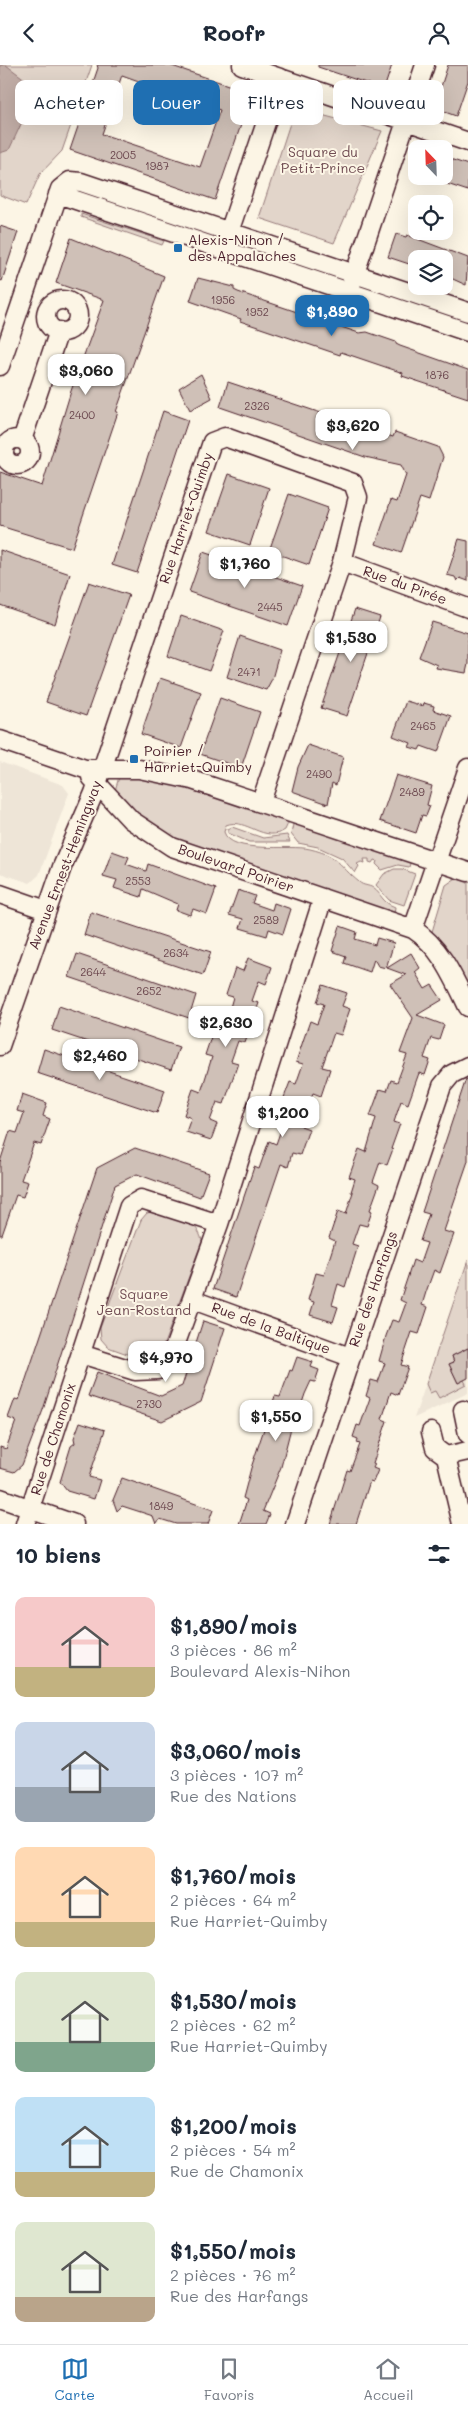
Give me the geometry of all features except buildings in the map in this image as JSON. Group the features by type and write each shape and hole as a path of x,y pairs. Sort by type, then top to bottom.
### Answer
{"street":[{"path":"242,65 333,96"},
{"path":"420,80 425,65"},
{"path":"223,250 282,78"},
{"path":"349,291 406,125"},
{"path":"413,125 468,142"},
{"path":"0,366 58,194 66,182 74,181 468,312"},
{"path":"58,194 468,332"},
{"path":"60,300 71,302 77,310 78,320 67,331 59,331 48,324 47,310 51,304 60,300"},
{"path":"22,302 47,310"},
{"path":"22,440 59,331"},
{"name":"Rue Harriet-Quimby","path":"94,774 212,443 225,437 353,483 358,497 342,562 261,802"},
{"path":"14,439 22,440 30,450 29,459 22,465 10,464 4,457 2,448 14,439"},
{"name":"Rue du Pirée","path":"342,562 468,608"},
{"path":"0,740 94,774 139,769 170,774 261,802 468,872"},
{"path":"413,929 468,768"},
{"name":"Boulevard Poirier","path":"94,774 131,821 172,847 413,929 427,939 442,958 468,1007"},
{"name":"Avenue Ernest-Hemingway","path":"0,1046 94,774"},
{"path":"0,894 46,910"},
{"path":"81,1354 135,1371 158,1370 172,1357 220,1224 323,898"},
{"name":"Rue des Harfangs","path":"295,1524 442,1086 452,1074 468,1066"},
{"name":"Rue de Chamonix","path":"27,1516 128,1205 141,1199 220,1224"},
{"name":"Rue de la Baltique","path":"193,1300 350,1357"},
{"path":"463,1410 468,1434"},
{"path":"431,1431 435,1448 446,1456 462,1524"},
{"path":"446,1456 468,1451"},
{"path":"0,1498 27,1516 74,1524"}],"shaded area":[{"path":"0,65 6,65 26,80 15,80 15,125 21,125 9,150 0,153"},
{"path":"0,762 63,785 69,793 39,875 30,883 0,873"},
{"path":"468,1260 468,1393 414,1418 426,1384"}],"green space":[{"path":"0,65 92,65 87,80 15,80 15,125 71,125 62,151 40,174 26,205 0,195"},
{"name":"Square du Petit-Prince","path":"323,115 333,118 333,125 359,125 382,131 334,243 259,218 289,125 323,125"},
{"path":"81,214 164,241 162,245 81,217"},
{"path":"128,775 161,779 290,819 285,830 277,833 270,834 233,823 226,825 224,832 229,839 238,844 310,849 327,855 338,862 361,883 373,888 384,900 395,907 394,914 179,842 152,827 114,794 119,777"},
{"path":"294,820 411,860 409,867 398,865 382,870 376,864 377,861 374,860 372,863 369,862 369,859 364,859 365,863 357,864 359,866 355,873 342,858 318,847 298,843 291,834"},
{"path":"232,827 263,838 287,835 290,842 249,842 228,833 228,829"},
{"path":"394,869 402,869 415,874 404,905 389,900 376,885 384,874"},
{"path":"459,876 468,878 468,994 431,935 446,885"},
{"name":"Square Jean-Rostand","path":"155,1211 190,1223 199,1233 202,1241 161,1352 152,1358 141,1359 108,1347 101,1339 100,1328 141,1220 147,1213"},
{"path":"468,1260 468,1348 452,1356 454,1362 449,1364 458,1383 464,1380 466,1384 439,1398 435,1391 430,1393 426,1384"}],"place":[{"name":"Alexis-Nihon / des Appalaches","path":"178,248"},
{"name":"Poirier / Harriet-Quimby","path":"134,759"}]}
